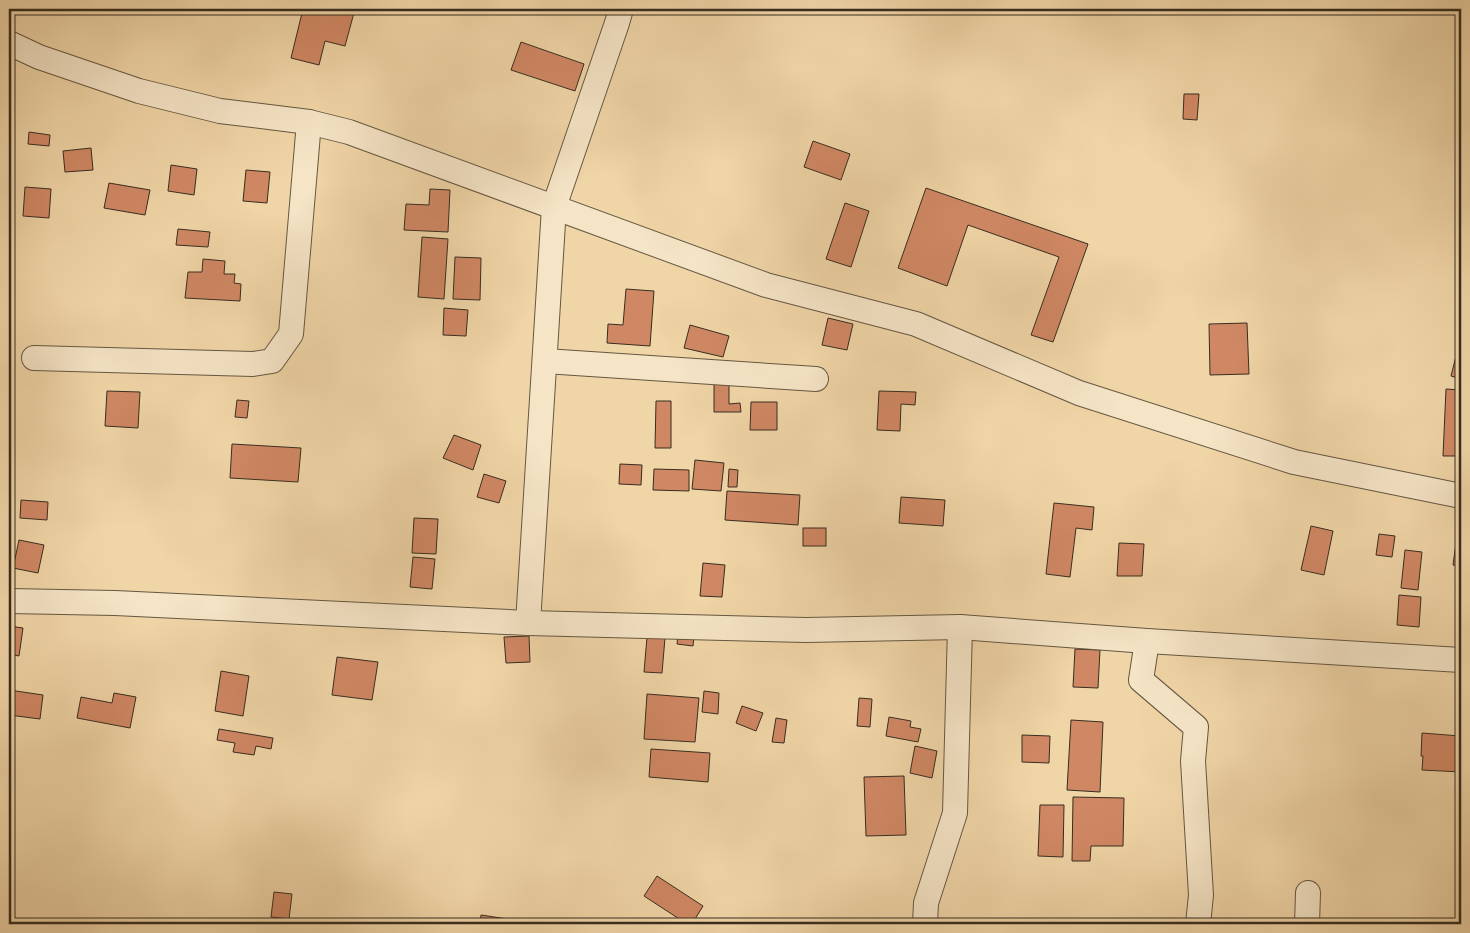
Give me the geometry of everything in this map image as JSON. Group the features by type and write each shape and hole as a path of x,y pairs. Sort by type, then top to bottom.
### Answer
{"street":[{"path":"528,622 554,207 621,9"},
{"path":"9,43 39,56 139,91 220,111 309,122 349,132 766,285 916,324 1079,393 1294,462 1461,496"},
{"path":"34,358 253,364 272,361 291,334 309,122"},
{"path":"545,361 816,379"},
{"path":"9,600 528,622 806,630 960,627 1147,641 1461,660"},
{"path":"925,924 926,903 955,813 960,627"},
{"path":"1147,641 1141,680 1196,727 1192,761 1200,895 1198,924"},
{"path":"1307,924 1308,893"}],"building":[{"path":"303,9 355,9 345,46 325,41 319,65 291,58"},
{"path":"521,42 584,64 575,91 511,70"},
{"path":"1184,94 1199,94 1197,120 1183,119"},
{"path":"29,132 50,135 49,146 28,144"},
{"path":"813,141 850,154 841,180 804,167"},
{"path":"91,148 93,170 65,172 63,151"},
{"path":"171,165 197,169 194,195 168,191"},
{"path":"246,170 270,172 267,203 243,201"},
{"path":"109,183 150,190 145,215 104,208"},
{"path":"25,187 51,189 49,218 23,216"},
{"path":"926,188 1088,244 1053,342 1031,335 1059,257 968,225 947,286 898,268"},
{"path":"430,189 450,190 448,232 404,230 406,204 429,205"},
{"path":"845,203 869,211 851,267 826,259"},
{"path":"178,229 210,232 208,247 176,245"},
{"path":"422,237 448,239 444,299 418,297"},
{"path":"455,257 481,258 480,300 453,299"},
{"path":"203,259 225,261 224,274 235,274 234,283 241,284 240,301 185,298 188,272 202,272"},
{"path":"626,289 654,291 650,346 607,343 608,324 623,325"},
{"path":"444,308 468,310 466,336 443,335"},
{"path":"828,318 853,324 847,350 822,345"},
{"path":"1247,323 1249,374 1210,375 1209,324"},
{"path":"690,325 729,336 723,357 684,348"},
{"path":"1457,352 1461,353 1461,379 1451,376"},
{"path":"714,384 729,384 729,404 740,403 741,412 714,412"},
{"path":"1446,389 1461,390 1461,456 1443,456"},
{"path":"107,391 140,392 138,428 105,426"},
{"path":"879,391 916,392 915,405 901,404 900,431 877,430"},
{"path":"237,400 249,401 247,418 235,417"},
{"path":"656,401 671,401 671,448 655,448"},
{"path":"751,402 777,402 777,430 750,430"},
{"path":"454,435 481,445 473,470 443,458"},
{"path":"232,444 301,448 298,482 230,478"},
{"path":"695,460 724,463 721,491 692,489"},
{"path":"620,464 642,465 641,485 619,484"},
{"path":"654,469 689,470 689,491 653,490"},
{"path":"729,469 738,470 737,487 728,487"},
{"path":"484,474 506,481 499,503 477,497"},
{"path":"727,491 800,495 798,525 725,520"},
{"path":"901,497 945,500 943,526 899,523"},
{"path":"21,500 48,502 47,520 20,518"},
{"path":"1054,503 1094,507 1092,530 1076,528 1070,577 1046,574"},
{"path":"414,518 438,519 436,554 412,553"},
{"path":"1459,521 1461,521 1461,566 1453,565"},
{"path":"1311,526 1333,531 1324,575 1301,570"},
{"path":"803,528 826,528 826,546 803,546"},
{"path":"1379,534 1395,536 1392,557 1376,555"},
{"path":"19,540 44,545 38,573 13,568"},
{"path":"1119,543 1144,544 1142,576 1117,576"},
{"path":"1405,550 1422,552 1418,590 1401,588"},
{"path":"413,557 435,559 432,589 410,587"},
{"path":"703,563 725,565 722,597 700,596"},
{"path":"1399,595 1421,597 1419,627 1397,625"},
{"path":"9,626 23,628 19,656 9,654"},
{"path":"678,635 694,636 693,646 677,644"},
{"path":"529,636 530,662 506,663 504,637"},
{"path":"647,637 665,638 662,673 644,672"},
{"path":"1075,649 1100,650 1098,688 1073,687"},
{"path":"337,657 378,662 372,700 332,695"},
{"path":"221,671 249,676 243,716 215,711"},
{"path":"9,690 43,695 40,719 9,715"},
{"path":"704,691 719,693 718,714 702,712"},
{"path":"114,693 136,697 130,728 77,718 81,697 112,703"},
{"path":"647,694 699,698 695,742 644,739"},
{"path":"859,698 872,699 870,727 857,726"},
{"path":"742,706 763,713 756,731 736,723"},
{"path":"889,717 911,721 910,727 921,729 918,742 886,736"},
{"path":"776,718 787,720 784,743 772,742"},
{"path":"1071,720 1103,722 1100,792 1067,790"},
{"path":"219,729 273,738 271,749 256,746 254,755 233,752 235,743 217,740"},
{"path":"1422,733 1460,736 1461,772 1422,770"},
{"path":"1022,735 1050,736 1049,763 1022,762"},
{"path":"915,746 937,751 932,778 910,773"},
{"path":"651,749 710,753 708,782 649,777"},
{"path":"904,776 906,835 866,836 864,777"},
{"path":"1073,797 1124,798 1123,846 1091,846 1090,861 1072,861"},
{"path":"1040,805 1064,805 1063,857 1038,856"},
{"path":"657,876 703,906 692,924 687,924 644,896"},
{"path":"274,892 292,894 289,919 271,917"},
{"path":"481,915 514,920 513,924 480,924"}]}
